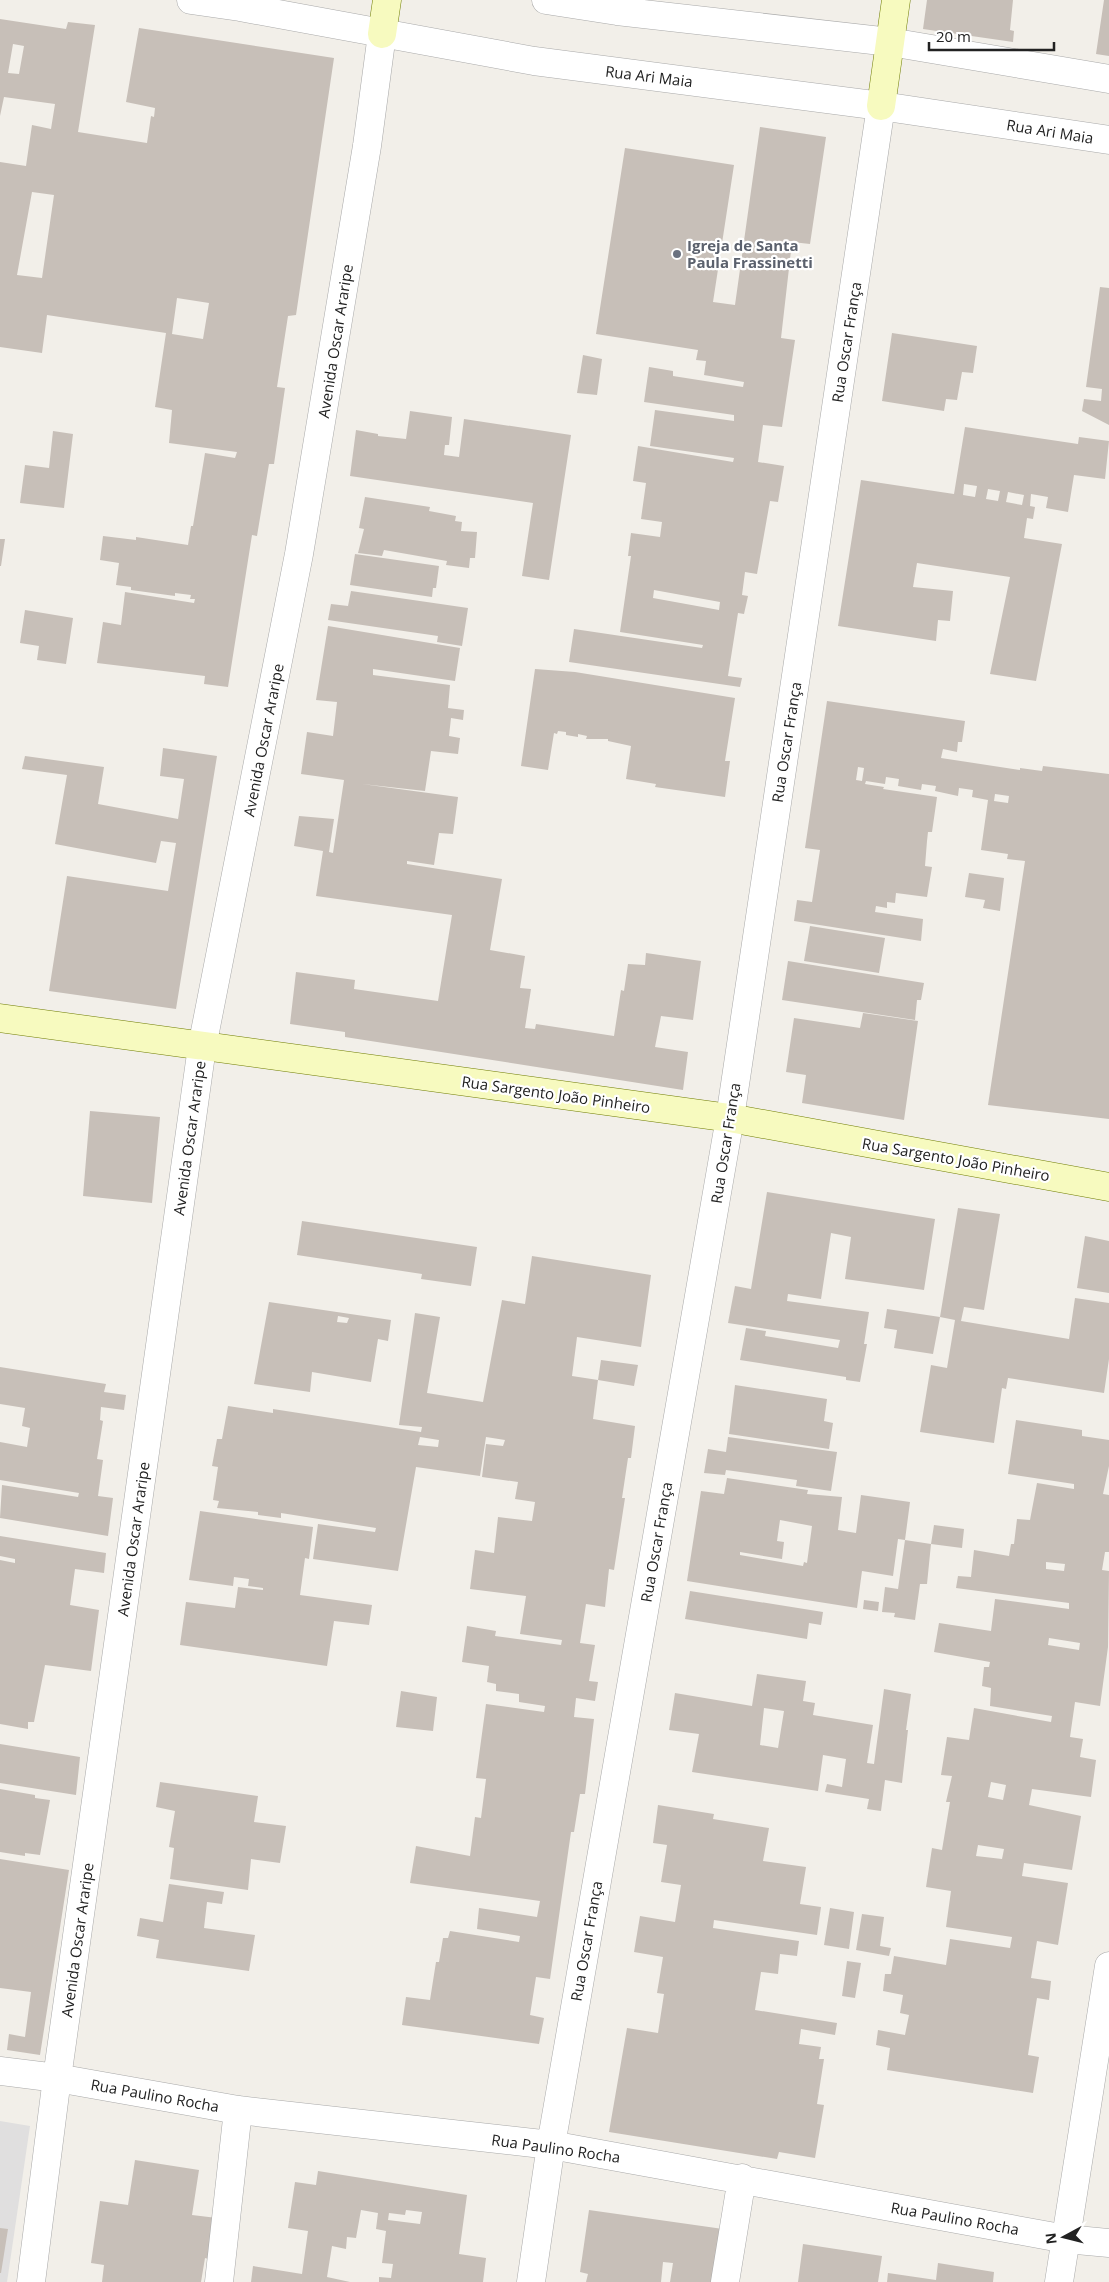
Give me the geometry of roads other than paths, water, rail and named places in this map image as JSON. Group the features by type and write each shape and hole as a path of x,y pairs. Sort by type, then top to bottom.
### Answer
{"street":[{"name":"Rua Ari Maia","path":"191,0 240,7 534,61 881,106 1109,140"},
{"name":"Avenida Oscar Araripe","path":"31,2282 57,2078 202,1047 299,554 367,146 386,0"},
{"path":"546,0 617,11 890,42 1109,78"},
{"name":"Rua Oscar França","path":"531,2282 551,2145 730,1118 896,0"},
{"name":"Rua Sargento João Pinheiro","path":"0,1018 730,1118 1109,1187"},
{"path":"1059,2282 1109,1966"},
{"name":"Rua Paulino Rocha","path":"0,2071 57,2078 238,2110 551,2145 742,2178 1066,2239 1109,2243"},
{"path":"219,2282 238,2110"},
{"path":"725,2282 742,2178"}],"place":[{"name":"Igreja de Santa Paula Frassinetti","path":"677,254"}]}
